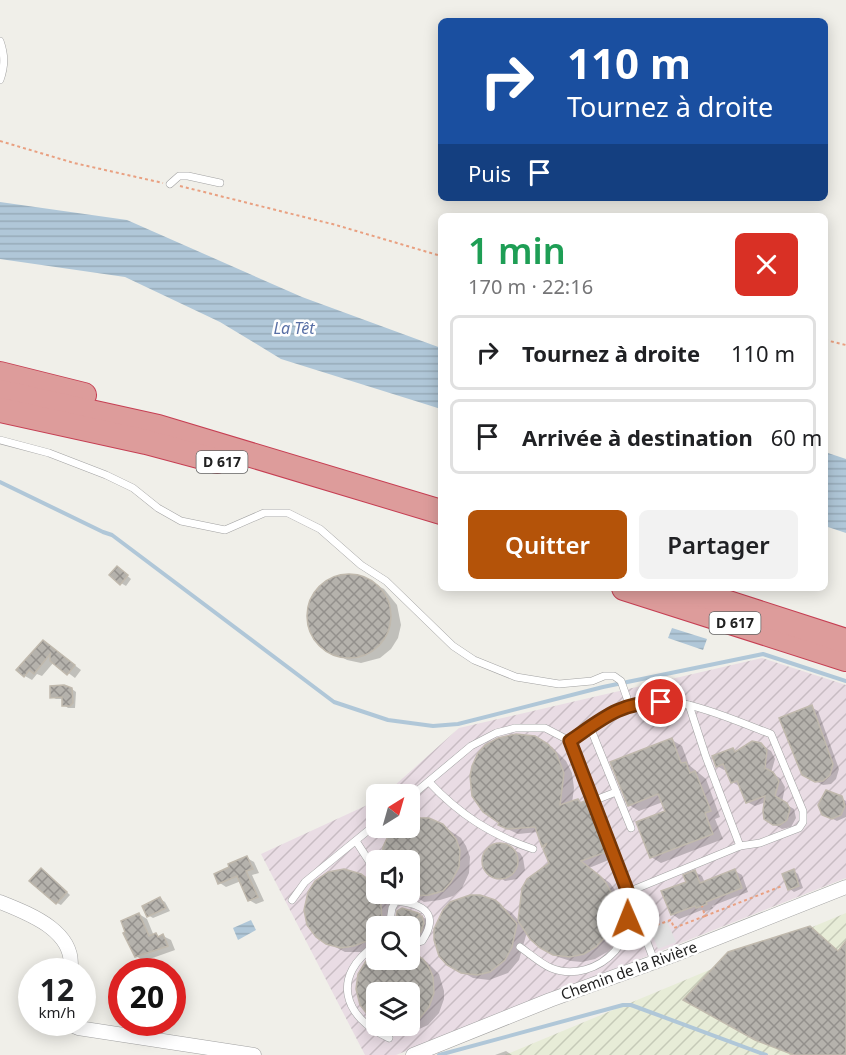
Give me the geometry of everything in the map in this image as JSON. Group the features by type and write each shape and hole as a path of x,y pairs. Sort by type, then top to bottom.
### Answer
{"highway":[{"path":"0,374 34,381 141,412 302,468"},
{"name":"D 617","path":"0,392 158,427 302,468 438,511"},
{"name":"D 617","path":"0,410 146,442 227,463 438,528"},
{"name":"D 617","path":"633,591 846,659"},
{"name":"D 617","path":"691,591 846,641"}],"street":[{"name":"Chemin de la Rivière","path":"413,1055 846,887"},
{"path":"0,902 53,928 65,942 71,958"},
{"path":"96,1031 255,1055"}],"lane":[{"path":"0,41 4,63 0,80"},
{"path":"170,184 179,176 220,183"},
{"path":"0,440 49,453 106,475 133,488 158,508 181,521 225,530 264,513 288,513 320,530 361,565 386,581 453,646 474,660 516,678 560,684 614,676 622,684 627,698"},
{"path":"570,741 610,713 640,702 681,702 771,734 803,811 803,822 799,828 760,843 740,846 628,892"},
{"path":"689,705 740,846"},
{"path":"420,789 471,746 496,733 515,728 545,728 570,741 655,963"},
{"path":"590,728 631,828"},
{"path":"429,782 444,798 478,825 533,849"},
{"path":"593,801 616,792"},
{"path":"292,900 305,882 366,832"},
{"path":"356,841 366,856"},
{"path":"520,947 551,968 567,972 591,969 615,951 624,934 632,903"},
{"path":"416,904 425,910 429,918 429,930 420,942"},
{"path":"366,952 354,965 347,986 349,1000 361,1022 388,1038"}],"path":[{"path":"0,141 74,163 336,225 438,255"},
{"path":"828,341 846,345"},
{"path":"643,930 672,920 674,928 782,886"},
{"path":"702,906 705,915"}],"shaded area":[{"path":"762,658 846,685 846,878 396,1055 365,1055 261,854 366,806 366,838 420,838 420,784 396,784 459,728"},
{"path":"667,921 676,942 658,949 650,929"}],"green space":[{"path":"846,913 846,1055 505,1055"}],"water":[{"name":"La Têt","path":"0,202 127,220 302,297 438,347 438,408 281,359 220,322 125,277 0,259"},
{"path":"828,453 846,459 846,533 828,527"},
{"path":"672,628 707,639 703,650 668,638"},
{"path":"251,920 256,930 238,940 233,928"}],"building":[{"path":"117,566 128,575 120,585 109,575"},
{"path":"349,574 372,581 384,593 391,616 384,639 372,651 349,658 326,651 314,639 307,616 314,593 326,581"},
{"path":"43,640 75,665 67,675 50,661 50,654 34,674 29,670 24,677 16,670"},
{"path":"64,685 72,688 73,703 70,706 62,706 62,697 50,698 50,686"},
{"path":"812,705 833,764 830,775 823,781 815,782 802,775 779,718"},
{"path":"516,734 535,736 548,744 556,753 564,773 560,805 578,799 580,803 587,800 606,852 581,861 606,883 611,892 614,910 612,924 605,937 596,947 584,954 570,957 553,955 530,939 518,921 522,888 527,879 549,863 543,849 547,843 542,847 535,827 507,829 498,825 499,823 483,812 472,796 470,776 478,753 485,745 498,738"},
{"path":"672,738 681,763 686,762 690,773 695,771 711,811 705,813 713,834 650,858 636,822 665,811 658,794 628,806 610,762"},
{"path":"752,741 761,743 767,750 765,768 773,772 779,781 775,796 787,803 790,809 787,820 780,825 773,825 764,819 765,796 746,803 737,781 731,783 723,764 716,767 712,756 733,748 735,752"},
{"path":"826,790 842,796 845,806 841,815 832,819 822,815 818,805"},
{"path":"420,818 429,818 443,824 456,839 460,850 459,867 443,891 420,896 420,850 383,850 387,838 420,838"},
{"path":"500,843 512,849 518,861 512,873 500,879 488,873 482,861 488,849"},
{"path":"247,856 253,869 246,871 258,897 248,901 237,876 218,884 214,874 229,867 228,864"},
{"path":"41,868 67,892 56,904 29,881"},
{"path":"344,869 361,874 366,878 366,904 381,904 382,916 366,916 366,941 341,948 326,944 316,937 307,925 304,910 308,892 315,881 328,872"},
{"path":"735,869 742,888 706,902 707,904 702,906 696,908 695,906 671,915 661,891 686,882 683,875 695,870 700,883"},
{"path":"794,869 799,886 788,890 782,874"},
{"path":"470,895 480,895 495,900 517,924 512,947 505,960 490,972 477,975 461,973 447,965 439,956 434,940 434,929 443,910 450,902"},
{"path":"160,897 166,908 147,917 142,906"},
{"path":"402,908 420,914 419,916 396,916 397,911"},
{"path":"139,913 149,936 156,933 158,937 163,934 168,946 135,957 123,933 125,932 121,921"},
{"path":"420,916 422,916 424,923 421,932"},
{"path":"810,926 838,951 846,941 846,1055 794,1055 755,1040 683,1000 728,952"},
{"path":"420,957 429,967 433,977 434,993 429,1007 420,1018 420,982 366,982 366,1012 360,1005 356,989 358,974 366,961 366,970 420,970"}],"waterway":[{"path":"0,482 112,535 334,702 388,720 433,726 458,724 603,687 763,654 846,681"},
{"path":"439,1055 623,1005 631,1005 766,1055"}],"route":[{"path":"628,919 632,903 570,741 610,713 640,702 661,702"}]}
